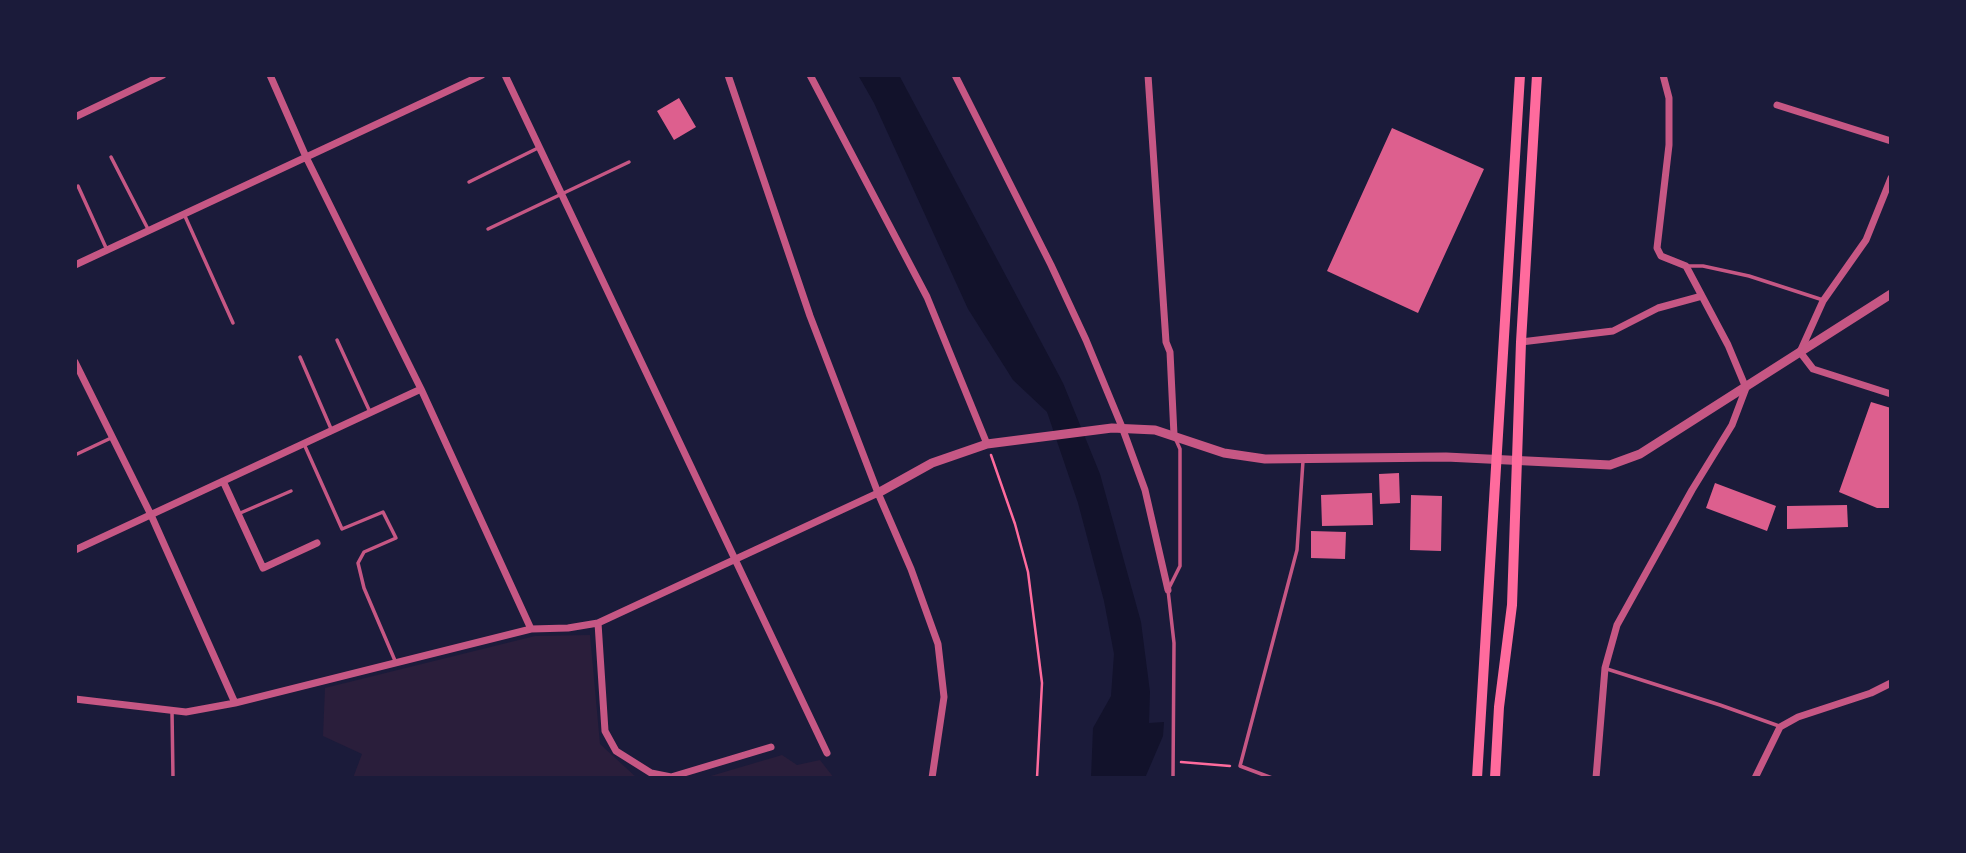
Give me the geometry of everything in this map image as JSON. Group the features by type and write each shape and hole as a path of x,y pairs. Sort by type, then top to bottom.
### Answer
{"main road":[{"path":"1477,778 1520,75"},
{"path":"1495,778 1499,707 1512,605 1521,342 1537,75"}],"street":[{"path":"75,117 163,75"},
{"path":"270,75 306,158 421,388 531,629"},
{"path":"75,265 482,75"},
{"path":"506,75 827,753"},
{"path":"728,75 810,316 878,493 911,569 938,644 944,697 932,778"},
{"path":"810,75 926,297 987,444"},
{"path":"955,75 1051,265 1122,427 1144,490 1168,590"},
{"path":"1148,75 1174,435"},
{"path":"1596,778 1605,668 1617,625 1692,490 1732,425 1746,388 1728,345 1686,266 1661,256 1657,248 1669,145 1669,98 1663,75"},
{"path":"1777,105 1891,141"},
{"path":"1800,352 1823,300 1866,240 1891,178"},
{"path":"75,699 187,712 234,704 531,629 568,628 598,623 878,493 932,463 998,442 1122,427 1154,430 1234,454 1265,458 1497,458 1591,465 1624,462 1746,388 1891,294"},
{"path":"1521,342 1614,331 1658,308 1702,296"},
{"path":"1800,352 1813,369 1891,394"},
{"path":"75,362 151,515 234,704"},
{"path":"75,550 421,388"},
{"path":"223,481 262,568 317,544"},
{"path":"598,623 605,731 616,751 651,773 671,777 771,747"},
{"path":"1755,778 1780,727 1798,717 1871,693 1891,683"}],"lane":[{"path":"469,182 540,147"},
{"path":"111,157 149,230"},
{"path":"488,229 629,162"},
{"path":"78,186 107,250"},
{"path":"184,214 233,323"},
{"path":"1686,266 1703,266 1749,276 1823,300"},
{"path":"337,340 370,412"},
{"path":"300,357 332,430"},
{"path":"1173,778 1174,643 1168,590 1180,566 1180,449 1174,435"},
{"path":"75,455 113,438"},
{"path":"304,444 342,529 383,512 396,538 364,552 358,563 364,588 396,663"},
{"path":"1272,778 1240,766 1297,550 1304,458"},
{"path":"238,514 291,491"},
{"path":"1605,668 1780,727"},
{"path":"172,710 173,778"}],"path":[{"path":"987,444 1015,524 1028,572 1042,683 1037,778"},
{"path":"1174,762 1240,766"}],"shaded area":[{"path":"858,75 899,75 1063,383 1100,474 1141,622 1150,692 1149,723 1164,722 1163,736 1145,778 1091,778 1093,728 1111,696 1114,654 1104,601 1078,503 1047,412 1013,380 968,309 874,103"},
{"path":"590,635 600,744 637,778 353,778 362,754 323,736 325,688 535,636"},
{"path":"782,755 797,765 820,760 834,778 704,778"}],"building":[{"path":"679,98 696,127 674,140 657,111"},
{"path":"1392,128 1484,169 1418,313 1327,271"},
{"path":"1871,402 1891,408 1891,508 1877,508 1839,492"},
{"path":"1399,473 1400,503 1380,504 1379,474"},
{"path":"1715,483 1776,506 1767,531 1706,508"},
{"path":"1372,493 1373,525 1322,526 1321,495"},
{"path":"1411,495 1442,496 1441,551 1410,550"},
{"path":"1847,505 1848,527 1787,529 1787,506"},
{"path":"1311,531 1346,532 1345,559 1311,558"}]}
